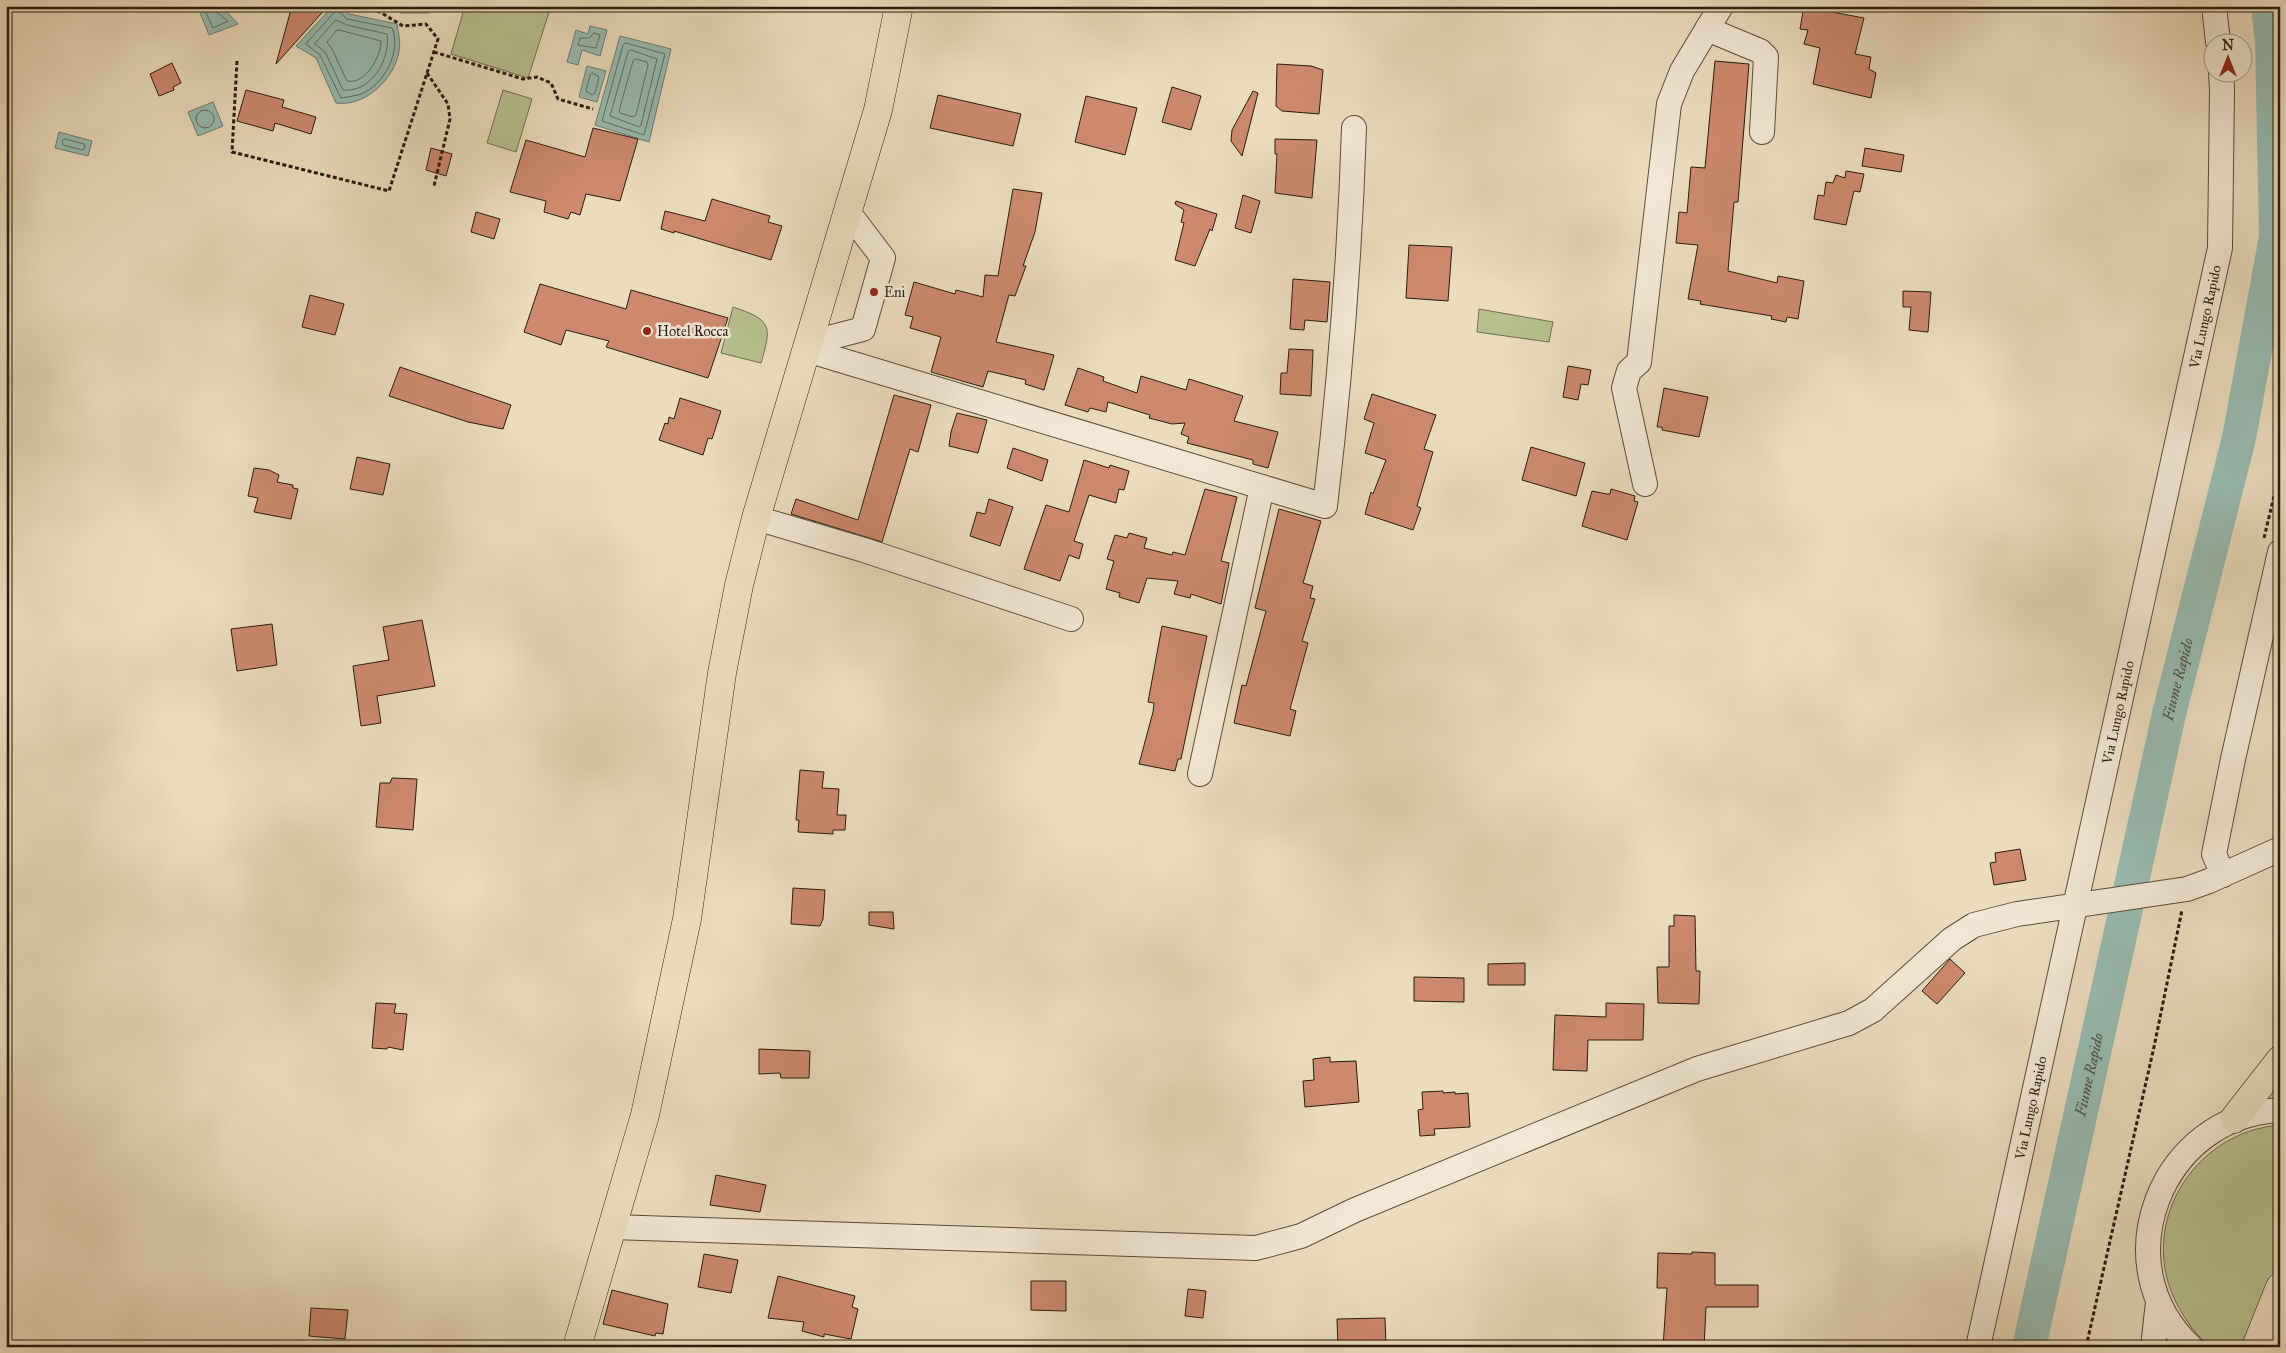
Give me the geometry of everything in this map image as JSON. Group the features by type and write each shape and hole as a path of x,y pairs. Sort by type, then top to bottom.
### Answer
{"main road":[{"path":"577,1347 645,1115 687,919 722,673 739,585 756,518 878,110 899,6"},
{"path":"2234,1119 2280,1060"},
{"path":"2256,1347 2280,1286"}],"street":[{"path":"1645,484 1624,388 1629,371 1639,362 1669,104 1682,71 1721,6"},
{"path":"2214,6 2217,32"},
{"path":"1707,29 1760,51 1766,57 1762,132"},
{"name":"Via Lungo Rapido","path":"1978,1347 2086,904 2220,248 2222,82"},
{"path":"808,347 1325,506 1337,400 1352,196 1354,128"},
{"path":"808,347 863,329 883,258 848,212"},
{"path":"1200,774 1262,487"},
{"path":"756,518 864,550 1071,619"},
{"path":"2223,875 2214,854 2233,759 2280,552"},
{"path":"612,1227 1256,1248 1301,1236 1354,1210 1696,1069 1850,1024 1873,1010 1952,939 1974,925 1994,918 2187,889 2280,849"},
{"path":"2191,1347 2179,1336 2158,1302 2148,1267 2148,1230 2158,1195 2176,1163 2202,1137 2234,1119 2265,1111 2280,1110"},
{"path":"2153,1347 2158,1302"}],"path":[{"path":"237,61 232,152 389,191 438,39 426,24 403,26 380,12 353,6"},
{"path":"434,52 523,79 537,77 551,83 558,99 593,109"},
{"path":"427,73 448,104 450,119 434,186"}],"green space":[{"path":"465,6 551,6 528,78 451,54"},
{"path":"503,90 532,99 516,152 487,143"},
{"path":"733,307 755,316 766,326 767,340 761,363 721,353"},
{"path":"1479,309 1553,322 1549,342 1477,332"},
{"path":"2280,1125 2280,1347 2211,1347 2197,1334 2178,1306 2166,1276 2163,1245 2168,1216 2180,1188 2198,1165 2221,1145 2249,1132"}],"water":[{"path":"206,6 216,7 224,11 238,24 209,35 198,8"},
{"path":"333,6 341,6 349,14 397,24 399,37 400,48 396,61 392,71 385,80 368,95 347,103 336,103 316,58 296,46"},
{"path":"391,6 429,6 429,13 400,13"},
{"path":"590,26 607,30 600,56 582,50 578,65 567,62 576,30 588,34"},
{"path":"620,36 671,49 649,142 595,125"},
{"path":"587,66 606,71 597,102 579,97"},
{"path":"213,102 223,126 198,136 188,112"},
{"path":"59,132 92,141 88,156 55,148"}],"building":[{"path":"292,6 328,6 276,64"},
{"path":"1804,6 1822,6 1821,10 1864,18 1855,54 1871,57 1869,69 1876,73 1871,98 1813,84 1820,48 1804,44 1808,30 1800,29"},
{"path":"1715,61 1749,64 1738,202 1734,202 1728,271 1777,283 1778,276 1804,281 1798,319 1787,317 1786,322 1771,319 1772,316 1700,304 1701,301 1688,299 1698,245 1676,243 1679,212 1687,213 1691,167 1705,168"},
{"path":"172,63 181,83 173,87 174,90 159,96 150,74"},
{"path":"1277,64 1311,66 1323,70 1319,114 1282,111 1276,106"},
{"path":"1172,87 1201,96 1191,130 1162,122"},
{"path":"246,90 284,100 282,107 316,117 311,134 275,123 273,131 237,121"},
{"path":"1253,91 1258,93 1242,156 1231,141 1232,130"},
{"path":"938,95 1021,114 1013,146 930,128"},
{"path":"1086,96 1137,108 1125,155 1075,142"},
{"path":"593,128 638,139 620,201 586,194 580,215 571,212 568,219 544,212 546,201 510,192 526,140 585,157"},
{"path":"1275,139 1317,140 1312,198 1275,193 1277,154 1275,154"},
{"path":"431,148 452,154 446,176 426,170"},
{"path":"1865,148 1904,155 1901,172 1862,166"},
{"path":"1846,171 1864,174 1860,192 1854,191 1846,225 1814,219 1818,195 1824,196 1826,182 1833,183 1836,175 1845,178"},
{"path":"1013,189 1042,193 1035,232 1023,266 1026,266 1015,296 1009,295 996,342 1054,355 1044,390 1025,384 1026,380 988,371 983,387 931,372 941,337 910,328 913,317 905,315 914,282 955,294 956,290 983,297 985,275 998,276"},
{"path":"1243,195 1260,201 1251,233 1235,228"},
{"path":"712,199 770,216 768,222 782,226 771,260 674,231 674,233 661,229 665,211 705,221"},
{"path":"1176,201 1217,214 1212,231 1210,229 1195,266 1175,260 1184,223 1181,222 1184,210 1175,204"},
{"path":"476,212 500,219 494,239 471,232"},
{"path":"1409,245 1452,247 1448,301 1406,298"},
{"path":"1293,279 1330,282 1327,322 1305,320 1304,330 1290,329"},
{"name":"Hotel Rocca","path":"540,284 626,309 631,290 728,318 708,378 606,347 609,341 566,330 561,345 524,332"},
{"path":"1903,291 1931,292 1928,332 1909,330 1911,307 1903,307"},
{"path":"310,295 344,304 335,335 302,327"},
{"path":"1289,349 1313,350 1311,396 1280,394 1281,373 1287,373"},
{"path":"1568,366 1591,370 1588,385 1581,384 1578,400 1563,397"},
{"path":"400,367 511,405 503,429 468,422 389,396"},
{"path":"1078,368 1104,377 1103,381 1137,393 1141,376 1186,390 1189,379 1243,396 1234,421 1278,432 1268,468 1253,464 1253,460 1187,443 1189,437 1181,434 1185,423 1172,424 1149,418 1150,415 1108,402 1106,412 1090,408 1088,412 1065,405"},
{"path":"1664,388 1708,397 1699,437 1662,430 1662,427 1657,427"},
{"path":"1372,394 1436,415 1424,449 1433,452 1417,506 1421,508 1413,530 1365,514 1371,492 1373,494 1386,460 1365,453 1374,423 1364,419"},
{"path":"894,395 931,405 918,452 910,449 882,542 791,514 796,499 858,520"},
{"path":"680,398 721,411 712,439 708,438 703,455 659,440 665,423 668,424 669,417 674,419"},
{"path":"957,413 987,420 978,453 949,446"},
{"path":"1531,447 1585,463 1576,496 1522,480"},
{"path":"1013,448 1048,460 1042,481 1007,468"},
{"path":"357,457 390,464 383,495 350,489"},
{"path":"1084,460 1109,468 1110,465 1129,471 1124,490 1119,489 1116,503 1089,495 1074,541 1083,544 1079,559 1069,555 1060,581 1024,569 1046,505 1069,512"},
{"path":"254,468 269,470 279,475 277,482 293,485 293,488 298,489 291,519 254,512 258,498 248,496"},
{"path":"1205,489 1237,497 1221,561 1229,563 1221,604 1191,594 1190,598 1174,594 1178,581 1147,578 1139,603 1119,597 1120,593 1106,589 1114,561 1107,559 1115,535 1127,538 1129,533 1147,538 1144,548 1172,555 1173,552 1185,555"},
{"path":"1611,489 1635,496 1634,501 1638,502 1627,540 1582,526 1592,491 1610,494"},
{"path":"989,499 1013,507 1000,546 970,536 977,512 985,514"},
{"path":"1279,509 1321,521 1303,583 1313,586 1310,598 1315,599 1302,641 1308,643 1290,709 1296,711 1290,736 1234,723 1242,685 1246,686 1266,611 1255,608"},
{"path":"422,620 435,686 377,696 381,723 361,726 353,666 389,660 383,627"},
{"path":"272,624 277,665 237,671 231,629"},
{"path":"1162,626 1207,636 1181,759 1178,759 1175,771 1139,764 1153,712 1154,703 1148,702"},
{"path":"800,770 824,772 822,788 839,789 837,815 846,815 845,830 833,830 833,834 798,832 799,820 796,820"},
{"path":"392,778 417,779 413,830 376,827 380,783 390,783"},
{"path":"2020,849 2026,880 1994,885 1990,863 1996,862 1995,853"},
{"path":"793,888 825,890 823,919 820,926 791,924"},
{"path":"869,912 893,912 894,929 869,925"},
{"path":"1674,915 1695,916 1696,971 1700,971 1699,1004 1658,1003 1657,967 1669,967 1669,926 1674,926"},
{"path":"1950,959 1965,973 1937,1004 1922,991"},
{"path":"1525,963 1525,985 1488,985 1488,964"},
{"path":"1414,977 1464,978 1464,1002 1414,1001"},
{"path":"376,1003 396,1004 394,1013 407,1014 403,1050 388,1047 387,1049 372,1048"},
{"path":"1606,1003 1644,1004 1643,1040 1588,1040 1587,1071 1553,1070 1555,1015 1606,1017"},
{"path":"759,1049 810,1051 809,1078 781,1078 780,1073 759,1074"},
{"path":"1330,1057 1330,1062 1356,1061 1359,1102 1305,1107 1303,1081 1314,1080 1313,1059"},
{"path":"1443,1091 1443,1093 1455,1092 1455,1094 1468,1093 1470,1127 1434,1129 1435,1135 1420,1136 1418,1110 1423,1109 1422,1092"},
{"path":"716,1175 766,1185 760,1212 710,1205"},
{"path":"1692,1252 1715,1253 1715,1285 1758,1285 1758,1307 1706,1307 1704,1347 1663,1347 1667,1288 1657,1288 1658,1253 1692,1254"},
{"path":"704,1254 738,1260 731,1293 698,1287"},
{"path":"778,1276 855,1296 852,1307 858,1309 851,1339 824,1334 824,1337 802,1331 804,1322 768,1318"},
{"path":"1031,1281 1066,1281 1066,1311 1031,1310"},
{"path":"1188,1289 1206,1291 1203,1318 1185,1316"},
{"path":"612,1290 668,1304 663,1334 656,1333 655,1336 603,1324"},
{"path":"311,1308 348,1310 345,1339 309,1336"},
{"path":"1385,1318 1386,1347 1338,1347 1337,1319"}],"waterway":[{"name":"Fiume Rapido","path":"2029,1347 2169,714 2239,438 2276,237 2272,42 2268,6"}],"place":[{"name":"Eni","path":"874,292"},
{"name":"Hotel Rocca","path":"647,331"}]}
